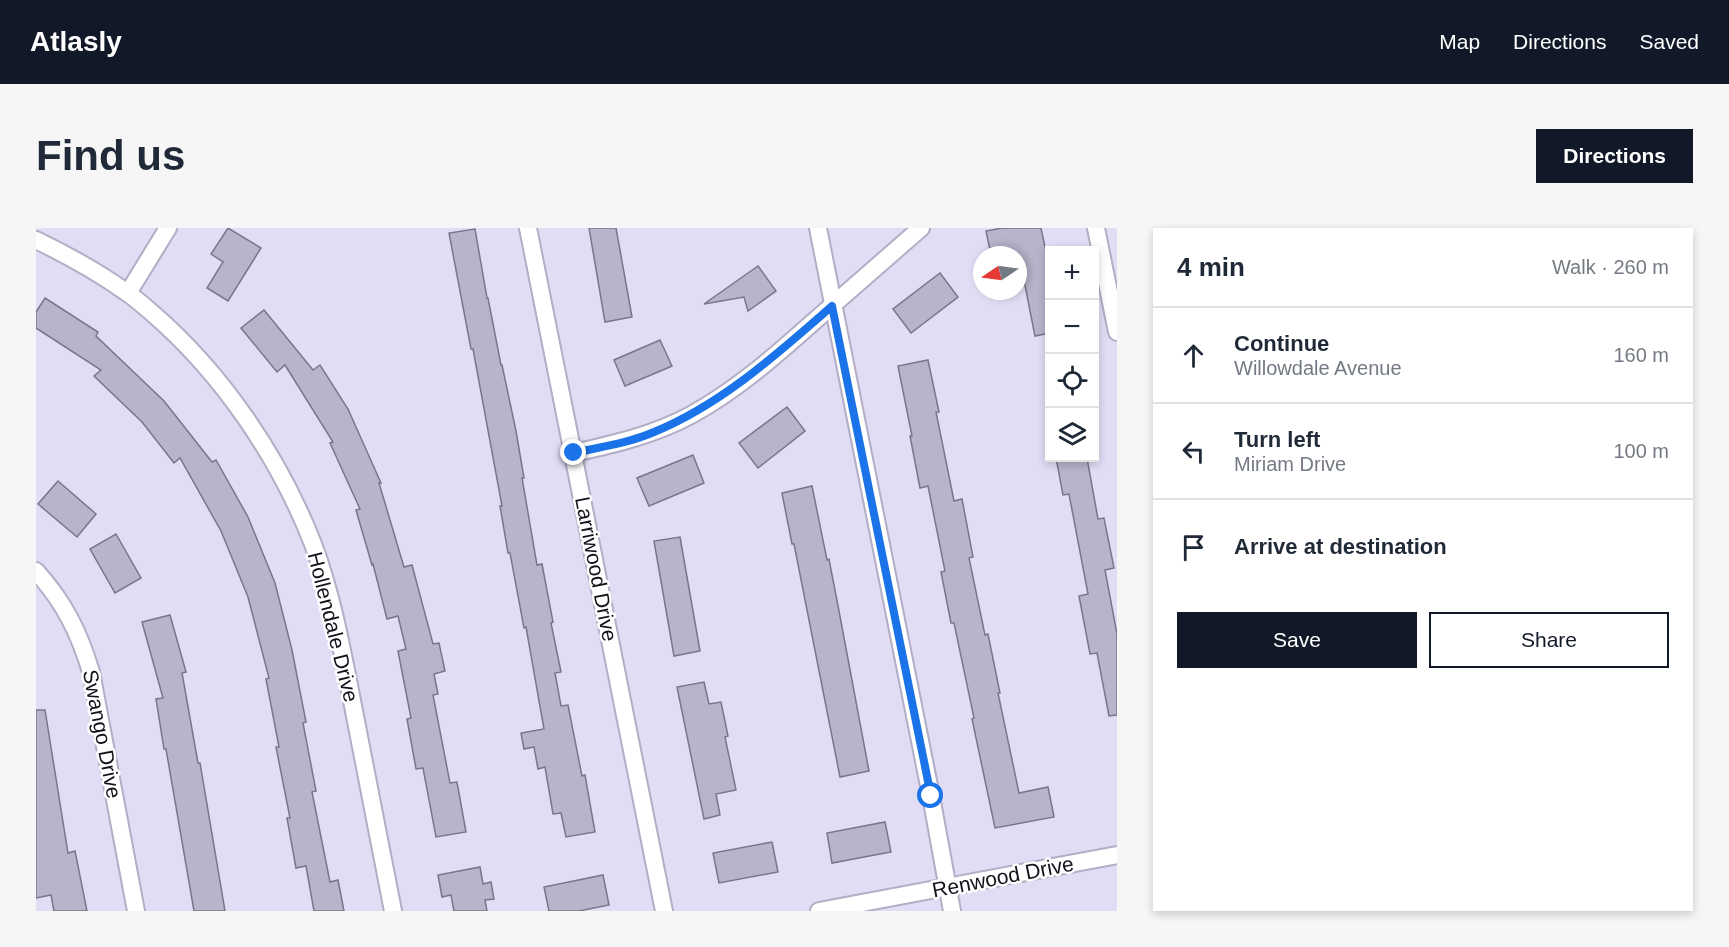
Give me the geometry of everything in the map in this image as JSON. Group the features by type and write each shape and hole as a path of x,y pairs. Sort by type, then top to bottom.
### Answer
{"street":[{"path":"128,293 168,228"},
{"name":"Larriwood Drive","path":"528,228 664,911"},
{"path":"818,228 952,911"},
{"path":"574,453 652,433 691,415 733,388 787,345 921,228"},
{"path":"1096,228 1117,332"},
{"name":"Hollendale Drive","path":"36,240 71,258 128,293 166,325 194,353 235,403 266,450 291,496 313,544 330,597 393,911"},
{"name":"Swango Drive","path":"36,571 68,613 91,672 136,911"},
{"name":"Renwood Drive","path":"819,911 1117,855"}],"building":[{"path":"228,228 261,248 228,301 207,288 223,262 211,254"},
{"path":"589,228 616,228 632,317 605,322"},
{"path":"1002,228 1041,228 1045,247 1045,334 1035,336 1027,296 1027,246 989,246 986,231"},
{"path":"475,229 487,298 516,431 537,565 542,564 553,622 551,623 561,672 555,673 561,706 568,705 582,776 585,775 595,832 566,837 561,813 553,814 545,767 538,769 534,747 524,749 521,733 544,729 526,627 524,628 510,553 508,553 500,506 502,506 449,233"},
{"path":"758,266 776,291 748,311 744,297 704,304"},
{"path":"940,273 958,297 911,333 893,309"},
{"path":"45,298 98,332 96,336 164,401 212,462 216,460 248,517 275,583 292,650 316,791 312,792 330,882 338,880 344,911 314,911 306,866 296,868 287,818 290,818 276,747 279,747 266,679 269,678 248,597 221,531 180,458 174,463 142,422 94,376 101,370 36,328 36,312"},
{"path":"264,310 313,370 320,365 348,409 381,483 379,483 404,567 412,565 433,644 439,643 445,671 434,674 438,694 433,695 450,783 457,782 466,832 436,837 423,768 416,769 407,719 411,718 398,651 406,649 398,616 387,619 356,510 360,509 330,443 333,442 285,365 277,372 241,328"},
{"path":"660,340 672,366 625,386 614,360"},
{"path":"928,360 954,501 962,499 973,557 969,558 985,635 988,634 1019,793 1048,787 1054,817 995,828 954,623 951,623 941,572 945,571 928,486 920,488 898,366"},
{"path":"787,407 805,431 758,468 739,443"},
{"path":"693,455 704,483 649,506 637,478"},
{"path":"1057,462 1088,462 1098,519 1104,518 1114,568 1105,570 1117,634 1117,715 1109,716 1097,653 1090,654 1079,596 1088,594 1069,494 1063,495"},
{"path":"58,481 96,514 77,537 38,504"},
{"path":"812,486 827,560 829,559 869,771 840,777 782,493"},
{"path":"116,534 141,578 115,593 90,549"},
{"path":"680,537 700,651 674,656 654,541"},
{"path":"170,615 186,672 182,673 225,911 194,911 156,699 163,698 142,622"},
{"path":"704,682 709,704 721,702 728,736 725,737 736,790 716,794 720,815 704,819 677,687"},
{"path":"36,710 45,710 68,853 75,851 87,911 54,911 51,895 36,898"},
{"path":"885,822 891,852 832,863 827,833"},
{"path":"772,842 778,872 719,883 713,853"},
{"path":"480,867 483,884 491,882 494,899 485,900 487,911 454,911 451,895 442,897 438,875"},
{"path":"603,875 609,905 579,911 549,911 544,887"}],"route":[{"path":"574,453 632,440 691,415 733,388 832,306 931,796"}]}
